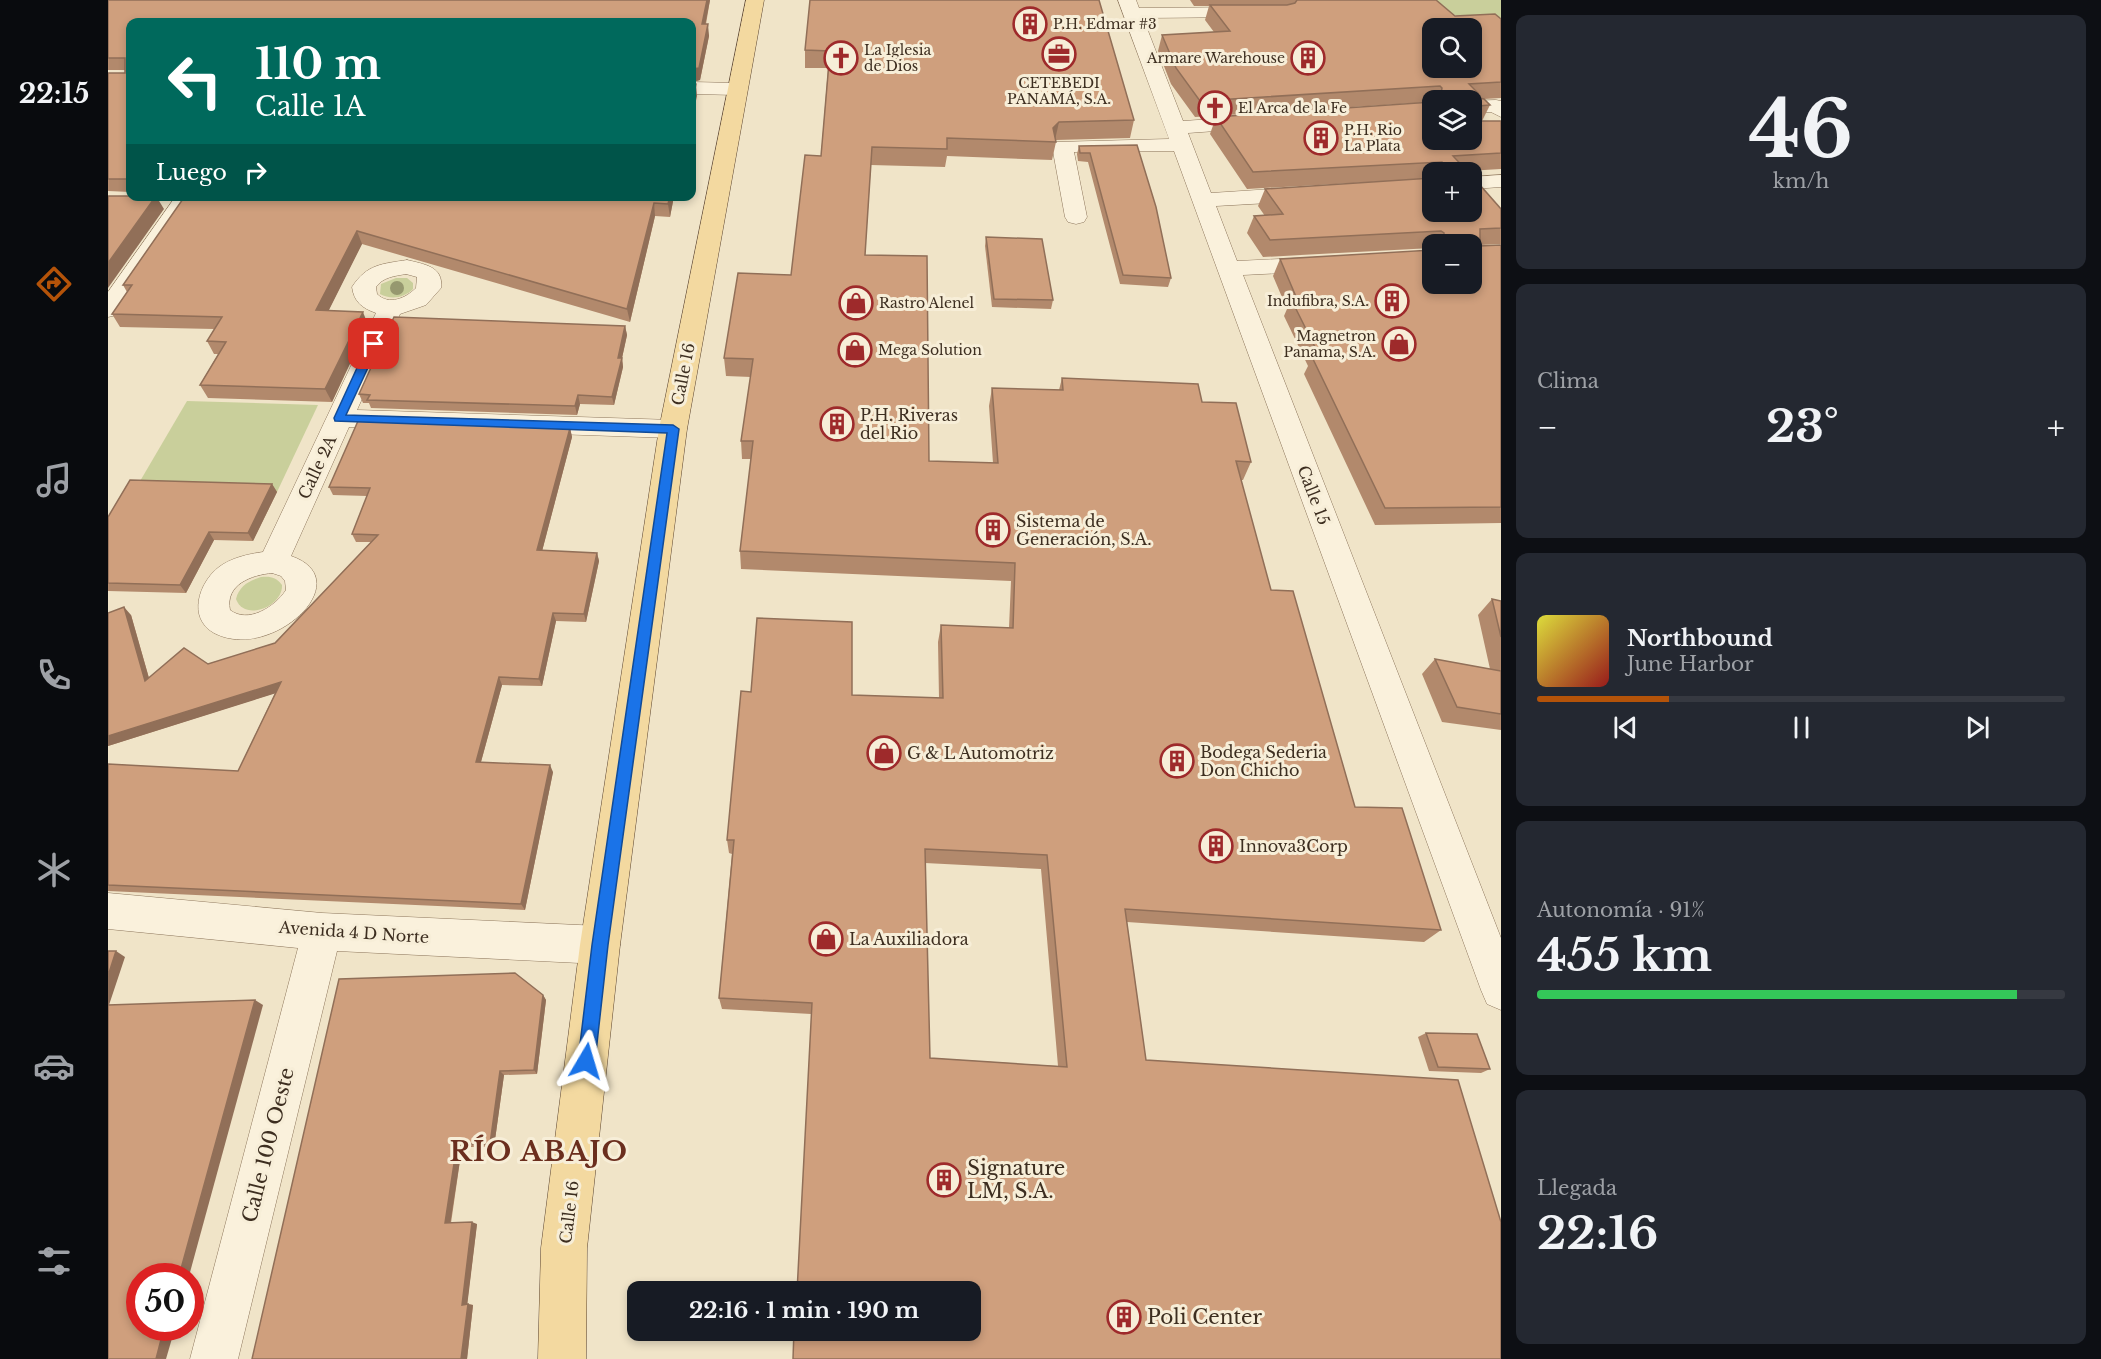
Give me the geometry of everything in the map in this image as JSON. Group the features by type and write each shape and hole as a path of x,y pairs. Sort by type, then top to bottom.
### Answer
{"main road":[{"name":"Calle 16","path":"562,1359 564,1248 600,945 673,429 754,0"}],"street":[{"path":"1130,7 1270,13"},
{"name":"Calle 15","path":"1130,7 1501,990"},
{"path":"696,88 737,89"},
{"path":"1482,107 1496,106 1501,111"},
{"path":"1076,217 1062,146 1178,136 1271,121"},
{"path":"1482,182 1501,181"},
{"path":"108,310 177,201"},
{"path":"1205,207 1324,201"},
{"path":"1229,269 1349,262"},
{"name":"Calle 2A","path":"273,562 391,307"},
{"path":"339,418 673,429"},
{"name":"Avenida 4 D Norte","path":"108,911 322,932 600,945"},
{"name":"Calle 100 Oeste","path":"214,1359 322,932"}],"green space":[{"path":"1419,0 1501,0 1501,41 1482,26 1482,18 1462,18"},
{"path":"396,278 407,278 413,283 413,289 397,297 380,294 381,284"},
{"path":"187,401 318,405 277,492 136,488"},
{"path":"261,577 277,580 282,585 281,593 276,600 262,609 247,610 240,606 236,599 237,594 252,580"}],"building":[{"path":"108,0 707,0 702,24 708,24 699,68 696,68 696,18 126,18 126,179 108,179 108,73 125,73 125,58 108,58"},
{"path":"810,0 1099,0 1134,120 1059,122 1053,128 1056,142 947,138 947,149 872,147 865,255 927,256 929,461 998,463 992,388 1063,390 1062,378 1198,384 1202,402 1236,403 1251,462 1236,461 1271,590 1293,591 1355,807 1402,808 1441,930 1125,909 1146,1060 1458,1080 1501,1222 1501,1359 793,1359 794,1341 981,1341 981,1281 798,1281 812,1003 719,998 734,840 727,840 741,691 751,692 757,618 852,622 852,695 943,698 941,625 1013,628 1015,563 740,551 753,441 741,441 753,359 724,358 738,273 791,275 805,155 821,156 830,51 805,50","holes":["925,849 1047,855 1067,1067 930,1058"]},
{"path":"1297,0 1436,0 1455,16 1495,14 1501,19 1501,82 1469,84 1475,90 1442,90 1440,86 1200,101 1176,68 1162,35 1230,31 1210,5 1287,5"},
{"path":"1482,99 1484,99 1490,105 1482,106"},
{"path":"1422,103 1422,150 1482,150 1482,121 1501,121 1501,153 1453,156 1459,162 1253,172 1216,117"},
{"path":"1137,145 1156,207 1171,278 1123,275 1090,153 1080,153 1079,146"},
{"path":"1422,179 1422,222 1482,222 1482,187 1501,209 1501,228 1480,229 1480,234 1444,234 1441,231 1270,240 1254,216 1283,214 1265,189"},
{"path":"108,196 126,196 126,201 152,201 108,263"},
{"path":"182,201 669,201 668,204 654,203 627,309 357,231 316,310 363,312 325,389 200,385 226,342 207,341 222,317 112,314 132,285 123,285"},
{"path":"986,237 1042,239 1053,300 994,299"},
{"path":"1501,245 1501,507 1385,508 1312,357 1320,357 1291,299 1297,299 1280,259 1422,251 1422,294 1482,294 1482,246"},
{"path":"394,317 625,326 618,358 622,358 612,397 578,395 575,406 367,400 370,395 359,394"},
{"path":"358,421 570,428 537,550 597,553 584,614 553,613 539,679 499,677 476,762 550,765 521,904 108,885 108,764 238,771 281,682 108,736 108,613 124,607 145,681 184,648 208,664 275,643 378,535 352,534 370,488 329,487"},
{"path":"130,480 272,484 248,533 209,532 180,585 108,583 108,517"},
{"path":"1492,599 1501,601 1501,637"},
{"path":"1435,659 1501,671 1501,714 1457,707"},
{"path":"108,951 116,951 108,976"},
{"path":"515,973 543,995 534,1070 500,1071 490,1144 457,1144 445,1223 472,1222 462,1305 468,1304 461,1359 252,1359 339,979"},
{"path":"255,1000 183,1263 126,1263 126,1341 161,1341 156,1359 108,1359 108,1005"},
{"path":"1426,1033 1477,1034 1490,1069 1438,1067"}],"place":[{"name":"P.H. Edmar #3","path":"1030,24"},
{"name":"CETEBEDI PANAMÁ, S.A.","path":"1059,54"},
{"name":"La Iglesia de Dios","path":"841,58"},
{"name":"Armare Warehouse","path":"1308,58"},
{"name":"El Arca de la Fe","path":"1215,108"},
{"name":"P.H. Rio La Plata","path":"1321,138"},
{"name":"Indufibra, S.A.","path":"1392,301"},
{"name":"Rastro Alenel","path":"856,303"},
{"name":"Magnetron Panama, S.A.","path":"1399,344"},
{"name":"Mega Solution","path":"855,350"},
{"name":"P.H. Riveras del Rio","path":"837,424"},
{"name":"Sistema de Generación, S.A.","path":"993,530"},
{"name":"G & L Automotriz","path":"884,753"},
{"name":"Bodega Sederia Don Chicho","path":"1177,761"},
{"name":"Innova3Corp","path":"1216,846"},
{"name":"La Auxiliadora","path":"826,939"},
{"name":"Signature LM, S.A.","path":"944,1180"},
{"name":"Poli Center","path":"1124,1317"}],"district":[{"name":"RÍO ABAJO","path":"539,1152"}],"route":[{"path":"374,344 339,418 673,429 600,945 586,1061"}]}
